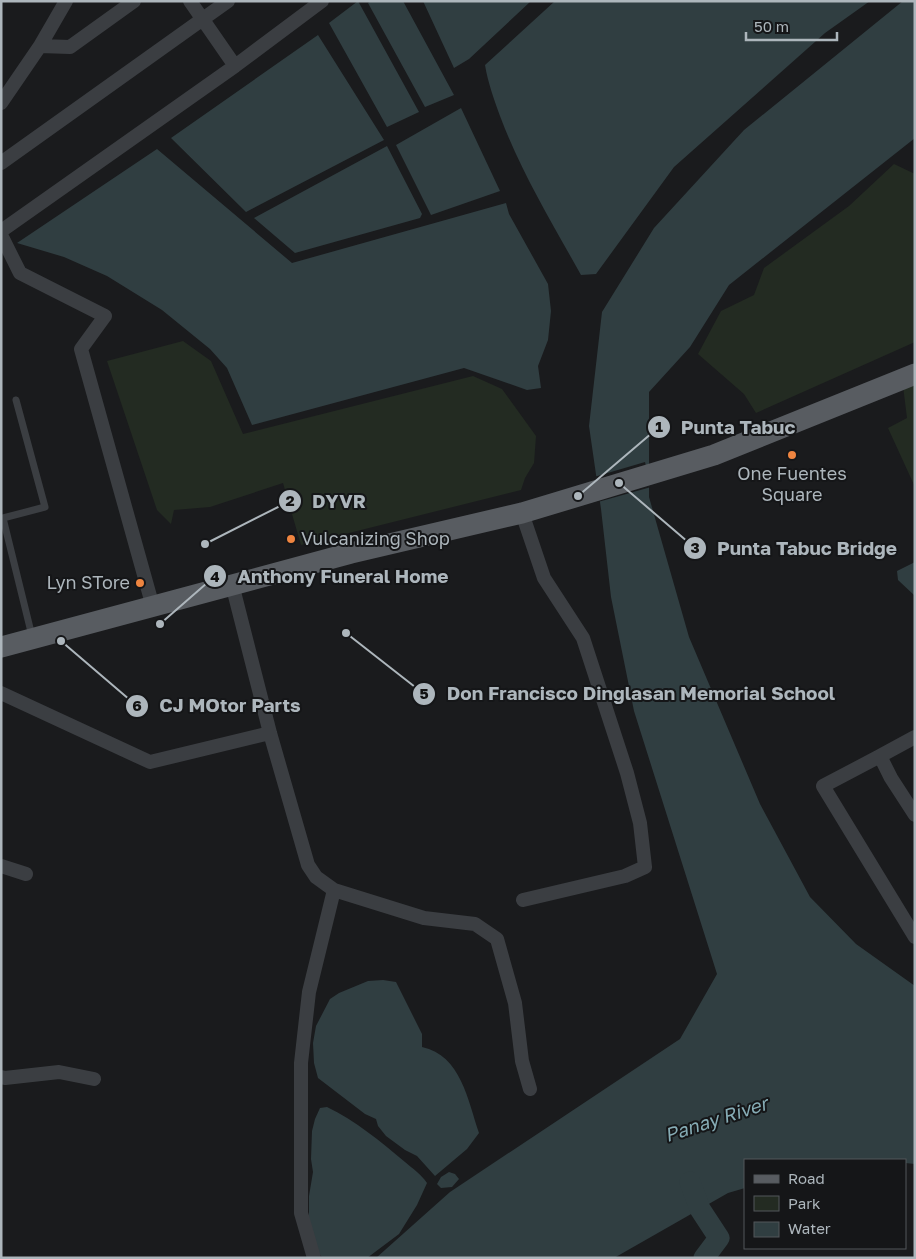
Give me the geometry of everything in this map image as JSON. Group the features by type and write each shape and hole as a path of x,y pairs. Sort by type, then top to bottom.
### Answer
{"main road":[{"path":"1,647 351,553 522,513 589,491 714,455 915,374"}],"street":[{"path":"1,103 40,46 66,1"},
{"path":"40,46 70,47 134,1"},
{"path":"190,1 235,66"},
{"path":"1,163 228,1"},
{"path":"1,231 235,66 322,1"},
{"path":"1,235 20,273 105,316 81,349 153,607"},
{"path":"522,513 544,578 583,638 627,773 640,823 645,867 625,876 523,900"},
{"path":"232,584 270,733 308,865 316,877 334,890 424,918 475,924 497,940 515,1003 522,1061 530,1089"},
{"path":"1,693 150,762 270,733"},
{"path":"915,737 823,786 915,937"},
{"path":"880,756 915,815"},
{"path":"1,866 26,874"},
{"path":"314,1258 301,1213 301,1063 309,992 334,890"},
{"path":"1,1077 59,1072 94,1079"}],"lane":[{"path":"16,400 45,507 3,518 33,639"}],"green space":[{"path":"894,164 915,174 915,342 756,413 744,394 698,354 721,311 754,295 764,268 849,206"},
{"path":"183,341 211,361 243,434 473,376 502,389 536,436 534,463 525,478 521,490 301,545 283,483 210,507 174,510 171,524 157,510 107,361"},
{"path":"915,380 915,487 888,428 907,418 903,386"}],"water":[{"path":"358,1 419,112 387,127 329,23"},
{"path":"371,1 403,1 454,95 425,107 368,3"},
{"path":"423,1 531,1 469,59 454,68"},
{"path":"555,1 870,1 825,33 674,167 596,274 581,275 517,157 489,85 485,65"},
{"name":"Panay River","path":"903,1 915,1 915,138 729,285 690,347 649,392 649,497 689,637 760,804 810,897 856,944 915,986 915,1164 906,1163 906,1159 744,1159 744,1188 728,1193 614,1258 376,1258 450,1192 680,1039 717,974 634,711 611,597 589,426 602,312 654,228 744,130"},
{"path":"318,35 384,140 246,212 171,138"},
{"path":"461,108 500,191 431,215 396,145"},
{"path":"387,146 422,214 420,218 295,253 254,218"},
{"path":"157,149 292,263 506,203 509,214 548,284 551,311 548,340 538,366 541,388 527,390 464,368 252,425 227,368 210,349 162,310 107,276 64,257 17,243"},
{"path":"915,562 915,596 898,580 897,571"},
{"path":"383,980 396,982 422,1034 422,1047 446,1059 454,1069 461,1081 479,1133 467,1149 435,1176 417,1156 386,1136 378,1126 376,1119 365,1114 318,1078 314,1063 313,1043 316,1026 330,999 339,993 368,981"},
{"path":"327,1107 358,1125 377,1139 417,1172 427,1183 417,1205 399,1234 367,1258 322,1258 312,1241 309,1227 309,1196 313,1172 311,1159 312,1131 320,1108"},
{"path":"449,1172 455,1174 459,1179 452,1187 441,1188 437,1184 441,1177"}],"pier":[{"path":"645,462 651,487 598,502 594,477"}],"waterway":[{"path":"690,1182 700,1209 719,1238 704,1258"}],"place":[{"name":"One Fuentes Square","path":"792,455"},
{"name":"Punta Tabuc Bridge","path":"619,483"},
{"name":"Punta Tabuc","path":"578,496"},
{"name":"Vulcanizing Shop","path":"291,539"},
{"name":"DYVR","path":"205,544"},
{"name":"Lyn STore","path":"140,583"},
{"name":"Anthony Funeral Home","path":"160,624"},
{"name":"Don Francisco Dinglasan Memorial School","path":"346,633"},
{"name":"CJ MOtor Parts","path":"61,641"}]}
